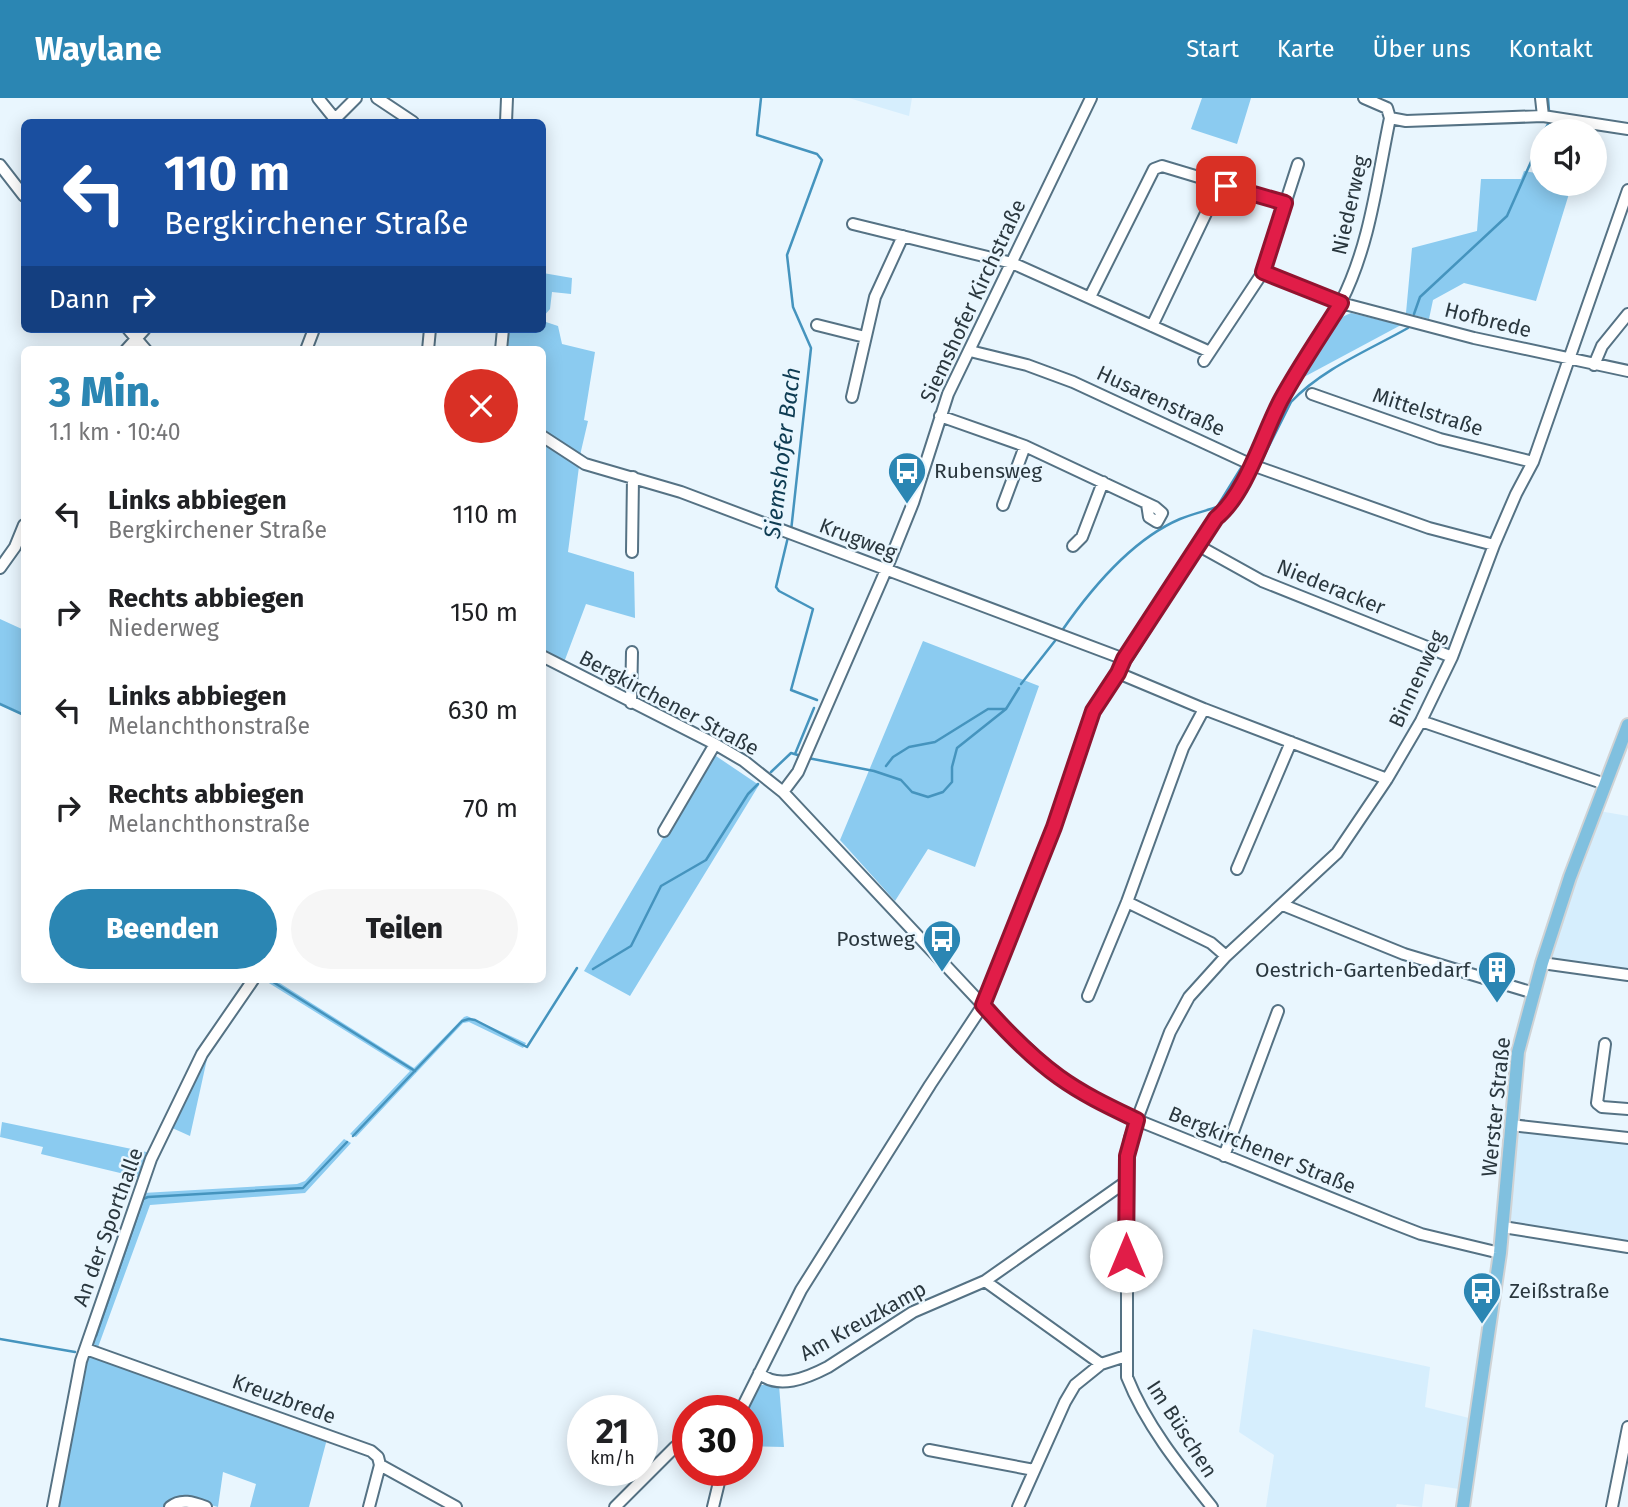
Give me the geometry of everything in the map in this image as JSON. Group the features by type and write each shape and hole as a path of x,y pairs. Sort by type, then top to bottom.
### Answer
{"main road":[{"name":"Werster Straße","path":"1463,1507 1500,1253 1518,1052 1542,963 1570,877 1628,725"}],"street":[{"path":"318,98 333,119"},
{"path":"336,119 356,98"},
{"path":"377,98 408,119"},
{"path":"506,119 507,98"},
{"name":"Siemshofer Kirchstraße","path":"783,792 798,772 886,570 913,503 940,415 1091,98"},
{"path":"1364,98 1390,108 1406,121 1543,116 1628,129"},
{"path":"1541,98 1543,116"},
{"name":"Niederweg","path":"983,1005 1054,827 1093,711 1216,518 1226,511 1252,465 1281,400 1341,303 1363,250 1390,108"},
{"path":"0,164 21,192"},
{"path":"853,224 1012,263 1152,326 1207,357 1263,272 1298,164"},
{"path":"1090,297 1154,169 1162,166 1285,203"},
{"path":"1152,326 1220,184"},
{"name":"Binnenweg","path":"1137,1120 1178,1016 1189,996 1226,956 1337,853 1422,721 1452,657 1494,545 1533,462 1571,360 1628,190"},
{"path":"852,397 875,297 903,236"},
{"name":"Hofbrede","path":"1263,272 1341,303 1474,338 1628,371"},
{"path":"1594,365 1602,346 1628,314"},
{"path":"817,325 865,337"},
{"path":"132,333 143,346"},
{"path":"130,346 142,333"},
{"name":"Husarenstraße","path":"970,351 1027,365 1073,382 1252,465 1429,528 1494,545"},
{"name":"Mittelstraße","path":"1312,394 1440,439 1533,462"},
{"path":"940,415 1025,446 1147,504"},
{"name":"Krugweg","path":"546,439 585,464 681,492 1124,659"},
{"path":"1003,506 1025,446"},
{"path":"632,477 632,552"},
{"path":"1073,546 1082,537 1103,482"},
{"path":"0,568 15,547 21,532"},
{"name":"Niederacker","path":"1199,546 1262,580 1452,657"},
{"path":"631,703 632,652"},
{"name":"Bergkirchener Straße","path":"546,658 715,744 744,761 783,792 1029,1052 1056,1075 1090,1097 1137,1120 1421,1234 1500,1253"},
{"path":"1118,673 1387,779"},
{"path":"1088,996 1127,901 1183,748 1204,709"},
{"path":"1422,721 1605,784"},
{"path":"1237,869 1291,743"},
{"path":"664,831 715,744"},
{"path":"1127,901 1211,943 1226,956"},
{"path":"1283,905 1404,954 1534,993"},
{"path":"1542,963 1628,975"},
{"name":"An der Sporthalle","path":"55,1506 81,1361 151,1159 202,1054 251,983"},
{"path":"748,1395 801,1290 983,1005"},
{"path":"1224,1156 1278,1011"},
{"path":"1605,1044 1597,1103 1602,1107 1628,1109"},
{"name":"Im Büschen","path":"1137,1120 1127,1156 1127,1377 1134,1396 1170,1454 1212,1507"},
{"path":"1510,1125 1628,1138"},
{"name":"Am Kreuzkamp","path":"759,1373 767,1380 783,1382 813,1375 860,1348 913,1312 985,1281 1127,1181"},
{"path":"1503,1227 1628,1247"},
{"path":"985,1281 1101,1364"},
{"name":"Kreuzbrede","path":"86,1349 371,1451 378,1457 380,1465 456,1507"},
{"path":"1018,1507 1075,1385 1101,1364 1126,1356"},
{"path":"1612,1507 1628,1427"},
{"path":"929,1450 1034,1470"},
{"path":"615,1507 672,1453"},
{"path":"369,1507 380,1465"},
{"path":"713,1507 718,1486"},
{"path":"170,1507 183,1501 206,1507"}],"shaded area":[{"path":"849,98 912,98 909,116"},
{"path":"1202,98 1251,98 1237,144 1191,129"},
{"path":"1524,171 1530,172 1530,196 1568,196 1536,301 1464,283 1433,300 1429,319 1406,313 1412,248 1477,231 1481,179 1521,179"},
{"path":"546,274 572,278 571,294 552,292 550,309 546,314"},
{"path":"1351,313 1401,325 1304,377 1342,317"},
{"path":"546,322 558,326 562,344 595,352 584,420 588,421 581,451 568,552 634,572 635,618 586,604 563,665 546,653 546,346 508,346 509,333 546,333"},
{"path":"0,619 21,629 21,713 0,703"},
{"path":"923,641 1039,686 975,867 928,849 895,901 840,840"},
{"path":"713,754 759,785 630,996 584,971"},
{"path":"1599,811 1628,816 1628,975 1547,964"},
{"path":"269,983 280,983 414,1068 467,1016 526,1043 523,1048 469,1022 463,1023 356,1137 350,1134 410,1071"},
{"path":"203,1057 207,1059 190,1136 170,1127"},
{"path":"2,1122 151,1153 141,1178 41,1154 43,1147 0,1137"},
{"path":"1514,1130 1628,1140 1628,1249 1508,1231"},
{"path":"344,1139 351,1143 305,1193 150,1205 97,1350 90,1345 143,1193 297,1184 305,1181"},
{"path":"1253,1329 1430,1367 1425,1407 1477,1420 1466,1490 1425,1484 1422,1507 1397,1504 1396,1507 1266,1507 1274,1455 1239,1432"},
{"path":"93,1355 327,1439 309,1507 250,1507 256,1484 223,1472 218,1507 195,1501 168,1507 56,1507 85,1362"},
{"path":"758,1385 779,1385 784,1447 763,1446 763,1395 754,1395"}],"waterway":[{"name":"Siemshofer Bach","path":"761,98 757,135 817,154 822,160 787,255 793,307 811,348 791,531"},
{"path":"1548,98 1549,111"},
{"path":"1414,314 1420,297 1507,216 1530,164"},
{"path":"1264,456 1291,402 1303,390 1346,361 1408,328"},
{"path":"1061,632 1085,599 1129,552 1163,528 1185,517 1217,507 1241,468"},
{"name":"Siemshofer Bach","path":"788,537 776,587 813,609 791,690 817,700"},
{"path":"1021,684 1058,637"},
{"path":"808,758 874,771 901,780 912,792 928,797 943,792 952,782 952,767 957,748 1006,709 1019,688"},
{"path":"0,704 21,714"},
{"name":"Siemshofer Bach","path":"795,754 814,708"},
{"path":"886,766 893,757 909,747 935,742 988,709 1005,709"},
{"path":"771,772 791,753 801,756"},
{"path":"593,969 631,946 661,886 706,860 748,794 758,784"},
{"path":"353,1136 462,1021 475,1020 527,1047 577,968"},
{"path":"275,983 415,1071"},
{"path":"96,1336 143,1199 303,1188 347,1142"},
{"path":"0,1339 75,1352"}],"place":[{"name":"Rubensweg","path":"907,505"},
{"name":"Postweg","path":"942,973"},
{"name":"Oestrich-Gartenbedarf","path":"1497,1004"},
{"name":"Zeißstraße","path":"1482,1325"}],"route":[{"path":"1126,1256 1127,1156 1137,1120 1090,1097 1056,1075 983,1005 1054,827 1093,711 1216,518 1226,511 1252,465 1281,400 1341,303 1263,272 1285,203 1226,186"}]}
